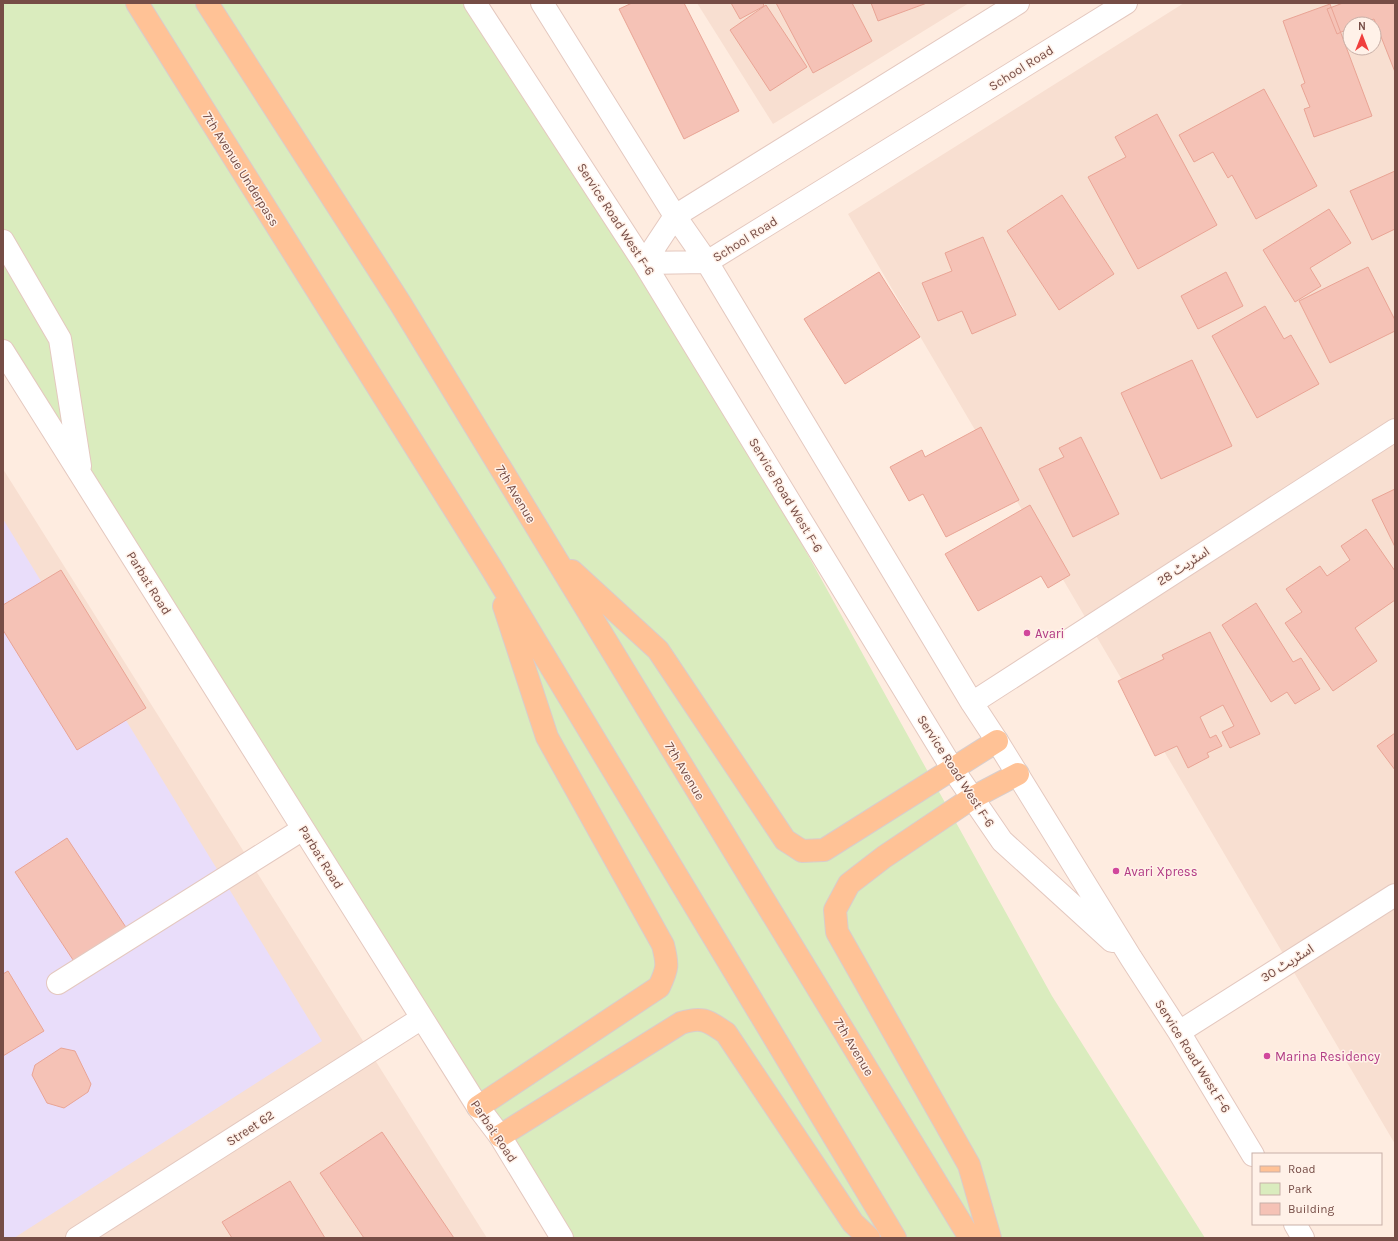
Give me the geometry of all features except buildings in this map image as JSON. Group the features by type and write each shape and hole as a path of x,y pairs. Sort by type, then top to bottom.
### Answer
{"main road":[{"name":"7th Avenue Underpass","path":"137,3 492,569"},
{"name":"7th Avenue","path":"207,3 400,303 970,1238"},
{"path":"553,554 658,650 785,840 802,851 824,850 997,741"},
{"path":"478,1107 659,987 666,971 666,958 663,945 547,737 492,569"},
{"path":"492,569 895,1238"},
{"path":"990,1238 969,1165 837,932 835,910 849,884 884,857 972,798 1018,774"},
{"path":"500,1136 681,1023 693,1019 710,1022 726,1033 853,1223 869,1238"}],"street":[{"name":"Service Road West F-6","path":"475,3 644,262 952,768 972,798 1002,841 1131,958"},
{"name":"Service Road West F-6","path":"542,3 675,216 707,262 972,703 1018,774 1131,958 1179,1032 1252,1153"},
{"path":"644,262 675,216 1018,3"},
{"name":"School Road","path":"644,262 707,262 1126,3"},
{"name":"Parbat Road","path":"3,241 60,339 81,476"},
{"name":"Parbat Road","path":"3,351 478,1107 500,1136 562,1238"},
{"name":"اسٹریٹ 28","path":"972,703 1395,430"},
{"path":"58,983 303,829"},
{"name":"اسٹریٹ 30","path":"1179,1032 1395,895"},
{"name":"Street 62","path":"77,1238 422,1018"},
{"path":"1296,1225 1303,1238"}],"shaded area":[{"path":"697,3 969,3 773,124"},
{"path":"1184,3 1395,3 1395,1144 848,214"},
{"path":"3,469 487,1238 3,1238"},
{"path":"3,519 322,1041 14,1238 3,1238"}],"green space":[{"path":"3,3 486,3 627,228 1052,996 1205,1238 555,1238 3,343"}],"place":[{"name":"Avari","path":"1027,633"},
{"name":"Avari Xpress","path":"1116,871"},
{"name":"Marina Residency","path":"1267,1056"}]}
